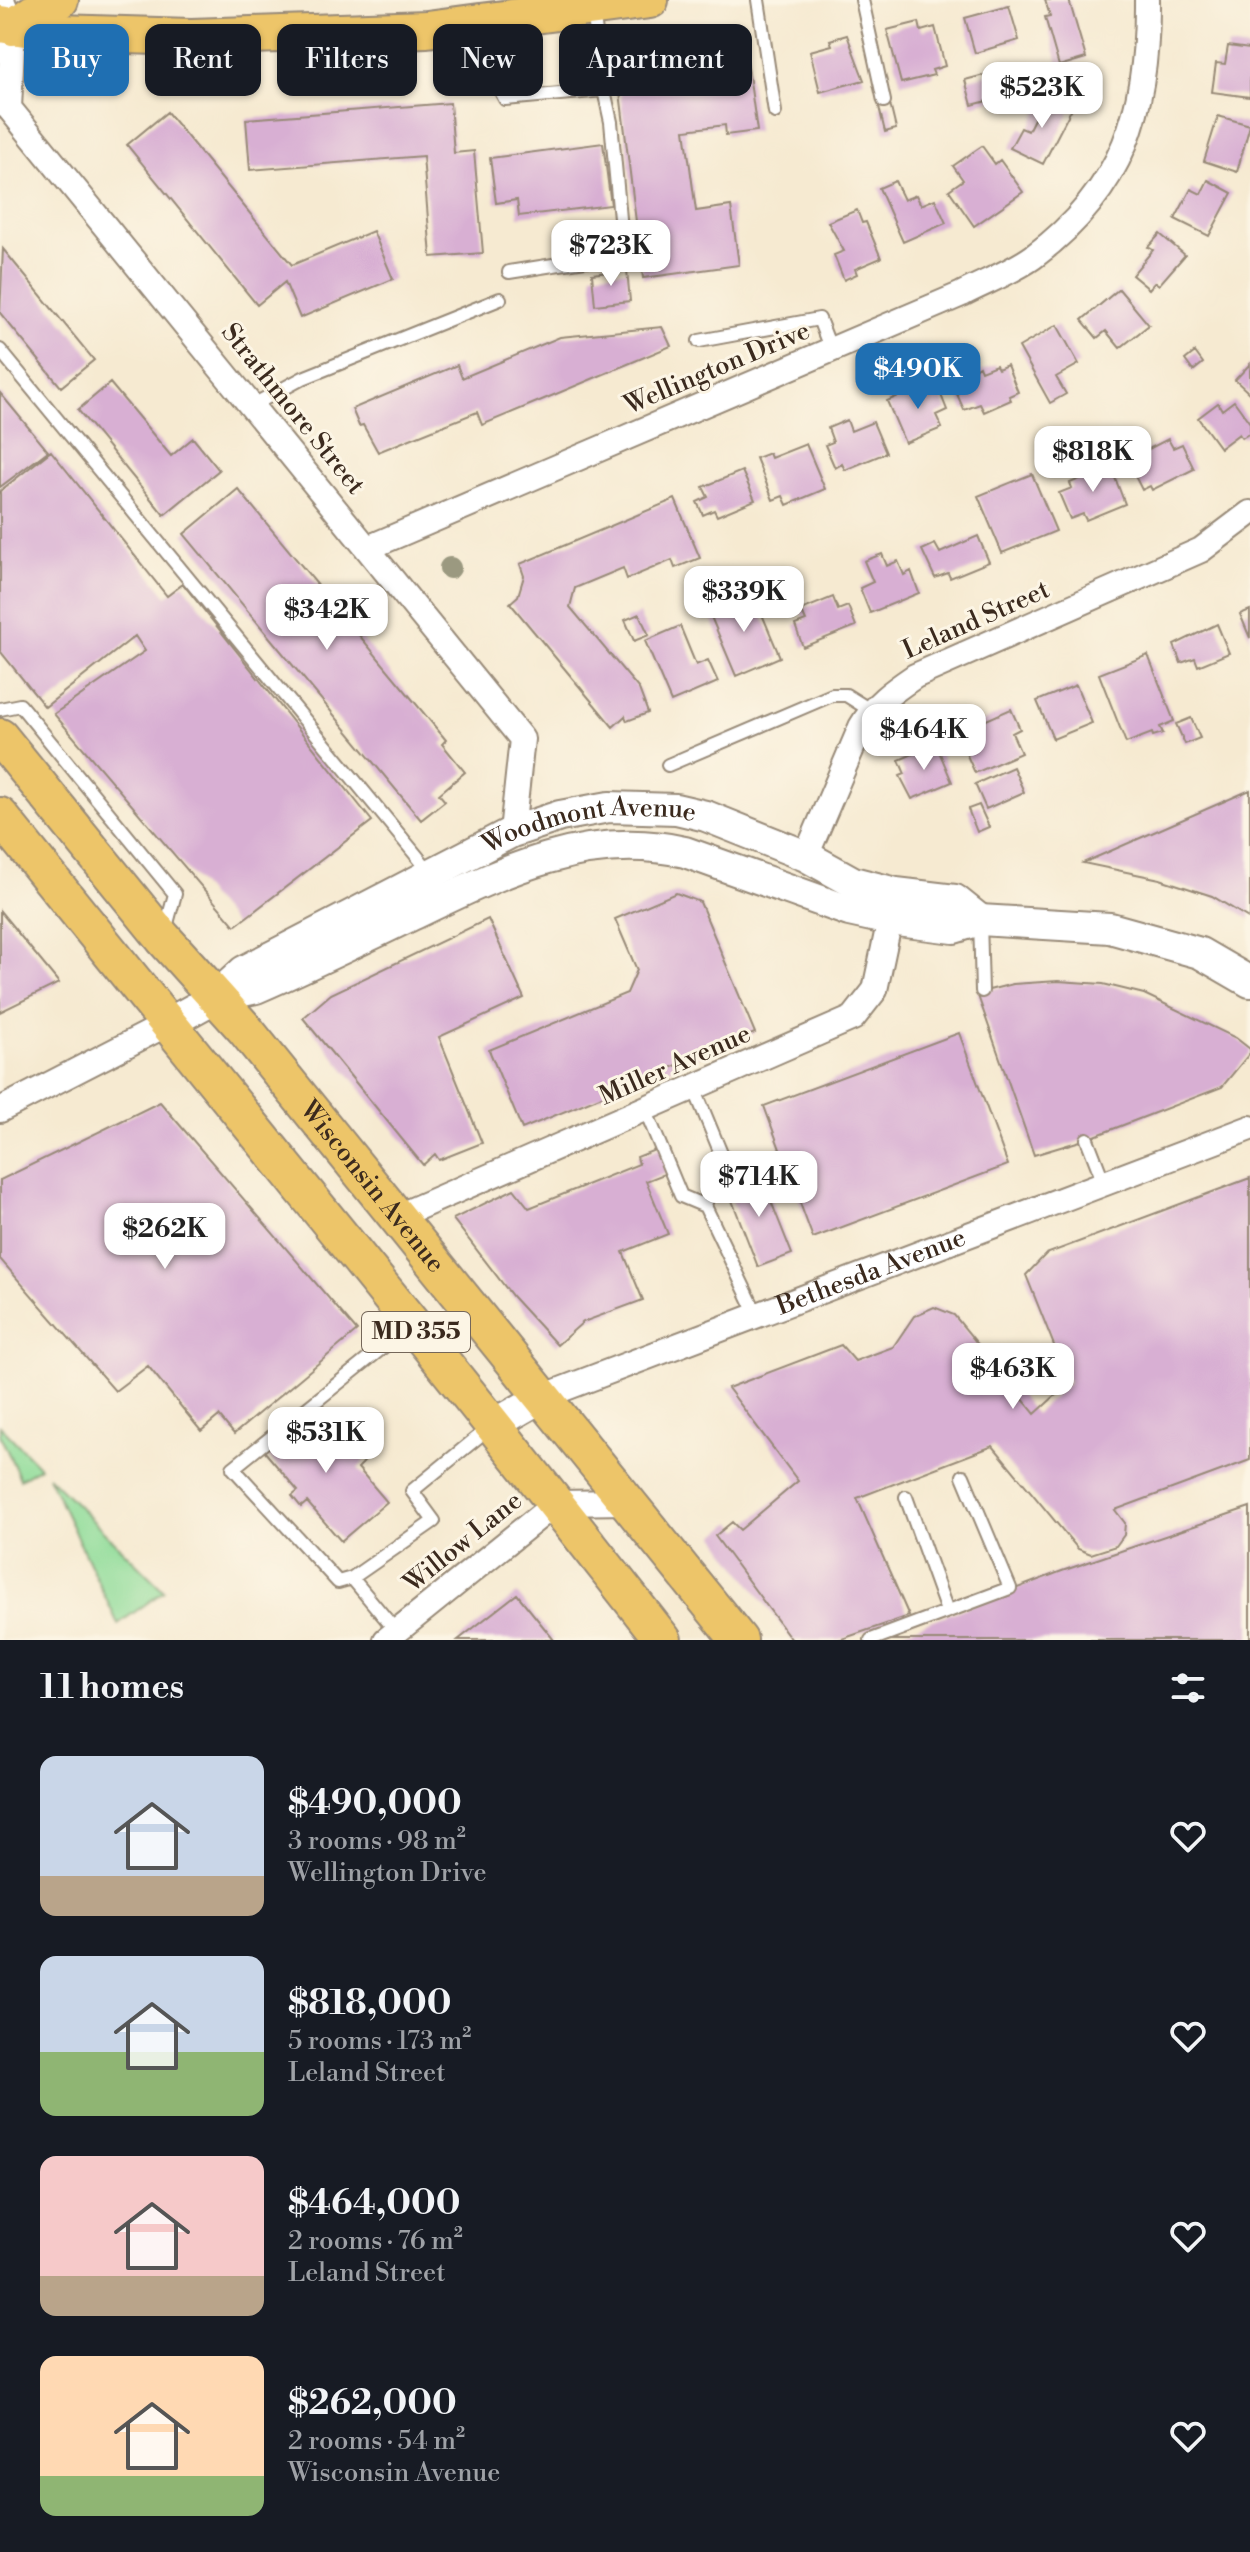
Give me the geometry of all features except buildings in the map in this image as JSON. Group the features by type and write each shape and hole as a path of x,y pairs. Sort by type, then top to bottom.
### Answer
{"main road":[{"path":"5,17 60,0"},
{"path":"5,17 59,33 191,37 427,29 650,0"},
{"name":"Wisconsin Avenue","path":"0,737 163,938 216,997 739,1640"},
{"name":"MD 355","path":"0,816 410,1325 495,1424 663,1640"}],"street":[{"name":"Wellington Drive","path":"370,547 962,294 1030,259 1077,221 1117,164 1135,119 1147,59 1147,0"},
{"name":"Strathmore Street","path":"5,17 9,108 370,547 522,739 512,832"},
{"name":"Leland Street","path":"806,856 870,710 915,676 1201,550 1250,513"},
{"name":"Woodmont Avenue","path":"169,1023 216,997 244,971 512,832 560,816 609,807 676,809 706,816 806,856 893,907"},
{"path":"550,855 560,816"},
{"name":"Woodmont Avenue","path":"216,997 256,988 504,871 550,855 599,846 667,847 849,911 955,900 980,920 1121,930 1200,953 1250,982"},
{"name":"Miller Avenue","path":"396,1217 853,1018 875,990 893,907"},
{"path":"0,1110 169,1023"},
{"name":"Bethesda Avenue","path":"495,1424 542,1397 1250,1128"},
{"name":"Willow Lane","path":"391,1636 556,1503 628,1502"}],"lane":[{"path":"758,0 775,112"},
{"path":"862,0 884,101"},
{"path":"593,8 595,24"},
{"path":"487,21 496,82 505,99 559,94"},
{"path":"509,272 604,257 616,250 622,240 611,122 605,96"},
{"path":"253,405 303,378 500,299"},
{"path":"699,341 819,319 831,350"},
{"path":"0,350 431,873"},
{"path":"668,765 832,695 846,695 870,710"},
{"path":"0,709 20,705 175,894 163,938"},
{"path":"980,920 982,991"},
{"path":"694,1088 727,1168 711,1183 705,1206 757,1315"},
{"path":"645,1109 681,1196 705,1206"},
{"path":"1087,1139 1104,1183"},
{"path":"410,1325 233,1468 338,1582 352,1578 434,1521 412,1491 495,1424"},
{"path":"871,1640 1010,1588 963,1476"},
{"path":"906,1497 947,1611"},
{"path":"352,1578 391,1636"}],"green space":[{"path":"0,1426 40,1467 20,1479 0,1435"},
{"path":"48,1476 164,1591 118,1624"}]}
